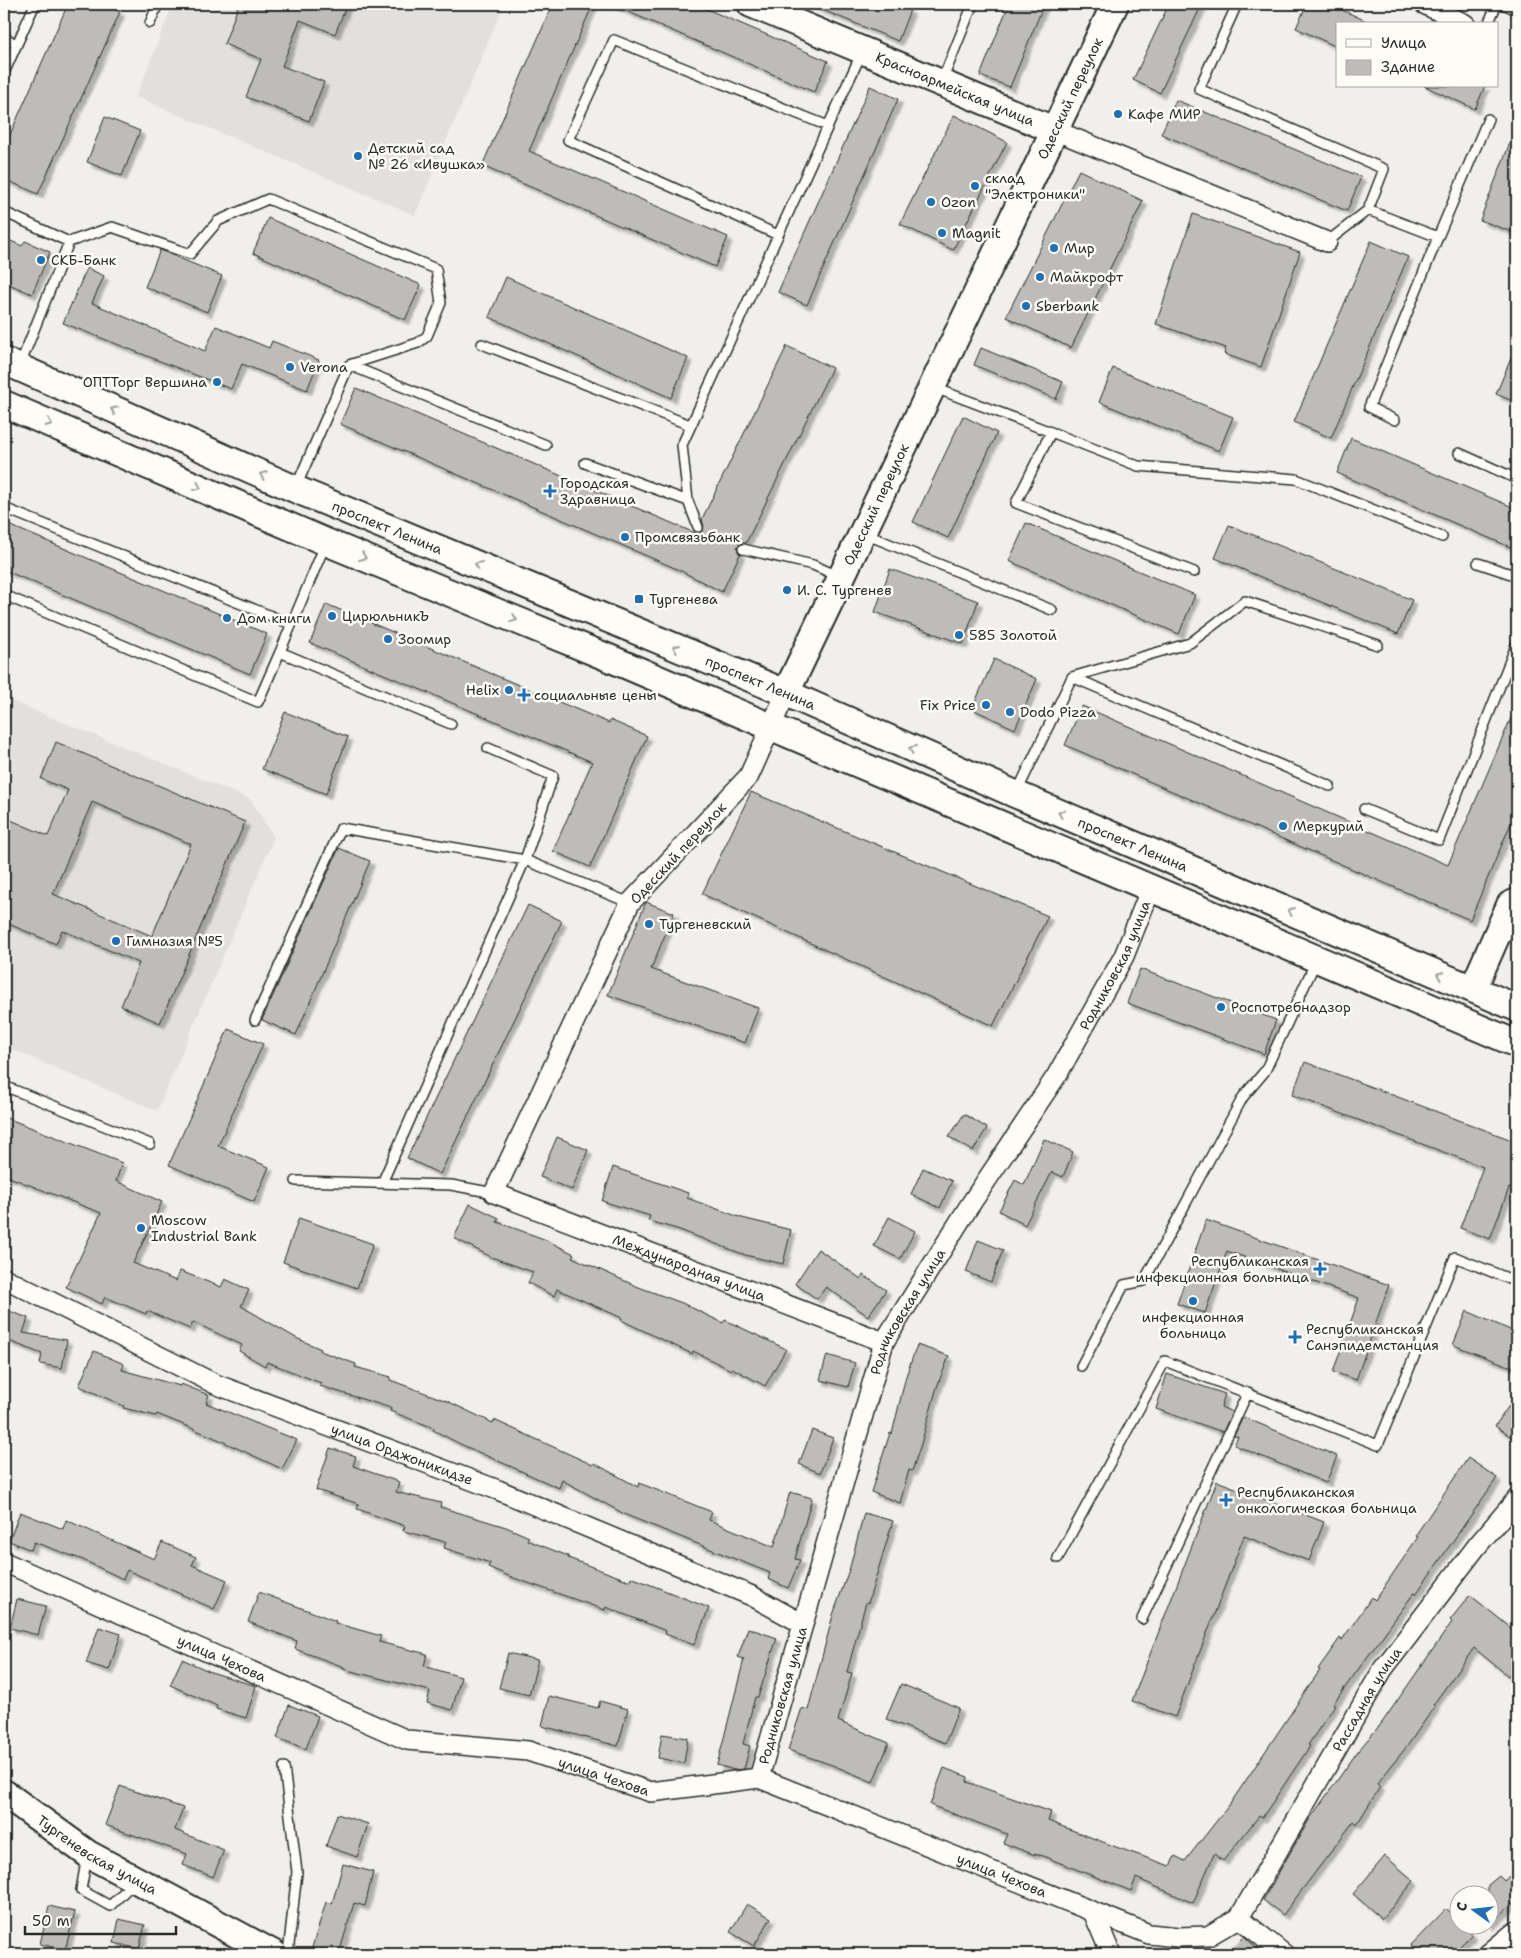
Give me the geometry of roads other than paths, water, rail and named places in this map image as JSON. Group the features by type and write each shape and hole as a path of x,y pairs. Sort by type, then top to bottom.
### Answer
{"main road":[{"name":"Одесский переулок","path":"786,693 1115,4"},
{"name":"Красноармейская улица","path":"764,6 862,52 1054,130"},
{"name":"проспект Ленина","path":"11,365 295,489 786,693 1015,794 1517,1008"},
{"path":"4,404 326,542 771,727 1517,1044"},
{"path":"1473,989 1515,899"},
{"name":"Тургеневская улица","path":"9,1801 88,1854 274,1954"}],"street":[{"path":"1424,4 1460,22"},
{"name":"Красноармейская улица","path":"1054,130 1328,242"},
{"name":"Одесский переулок","path":"494,1193 630,903 749,776 786,693"},
{"name":"Родниковская улица","path":"759,1778 884,1342 968,1208 1058,1075 1124,956 1151,888"},
{"name":"Международная улица","path":"494,1193 884,1342"},
{"name":"улица Орджоникидзе","path":"4,1278 215,1384 498,1490 752,1596 803,1624"},
{"name":"Рассадная улица","path":"1239,1918 1384,1669 1477,1546 1517,1499"},
{"name":"улица Чехова","path":"4,1562 407,1740 528,1751 651,1792 759,1778 1149,1934 1178,1937 1208,1936 1239,1918"},
{"path":"1094,1912 1111,1954"},
{"path":"1239,1918 1284,1954"},
{"path":"1488,1954 1517,1930"}],"lane":[{"path":"4,73 35,4"},
{"path":"150,23 158,4"},
{"path":"941,84 973,4"},
{"path":"1237,4 1199,90 1384,169 1368,210 1328,242"},
{"path":"1489,22 1497,4"},
{"path":"1503,4 1517,10"},
{"path":"4,38 17,44"},
{"path":"778,234 568,140 614,40 828,126"},
{"path":"698,527 688,500 682,445 862,52"},
{"path":"1395,420 1369,407 1488,119"},
{"path":"4,212 69,242 112,227 190,254 218,221 268,199 436,269 441,303 427,336 418,343 349,365 295,489"},
{"path":"1368,210 1438,237"},
{"path":"11,365 69,242"},
{"path":"482,344 690,425"},
{"path":"349,365 546,445"},
{"path":"932,387 1138,466 1296,479 1442,537"},
{"path":"1052,432 1016,503 1194,572"},
{"path":"1459,453 1517,479"},
{"path":"584,463 688,500"},
{"path":"4,508 291,624"},
{"path":"862,533 1052,610"},
{"path":"4,594 258,702 326,542"},
{"path":"743,549 813,566 841,577"},
{"path":"1478,563 1517,576"},
{"path":"1015,794 1072,677 1190,643 1244,601 1378,645"},
{"path":"1364,809 1439,840 1517,642"},
{"path":"280,652 451,724"},
{"path":"1072,677 1330,786"},
{"path":"382,1183 525,860 553,776 488,748"},
{"path":"255,1020 341,828 525,860 630,903"},
{"path":"1081,1366 1124,1285 1144,1281 1243,1097 1265,1071 1317,959"},
{"path":"4,1086 150,1144"},
{"path":"296,1181 451,1185 494,1193"},
{"path":"1058,1558 1165,1361 1248,1392 1378,1445 1455,1257 1517,1282"},
{"path":"1142,1619 1248,1392"},
{"path":"284,1767 297,1872 288,1954"},
{"path":"88,1854 81,1890 110,1906 136,1880"}],"place":[{"name":"Кафе МИР","path":"1118,114"},
{"name":"Детский сад № 26 «Ивушка»","path":"358,156"},
{"name":"склад \"Электроники\"","path":"975,186"},
{"name":"Ozon","path":"931,202"},
{"name":"Magnit","path":"942,233"},
{"name":"Мир","path":"1054,248"},
{"name":"СКБ-Банк","path":"41,260"},
{"name":"Майкрофт","path":"1040,277"},
{"name":"Sberbank","path":"1026,306"},
{"name":"Verona","path":"290,367"},
{"name":"ОПТТорг Вершина","path":"217,382"},
{"name":"Городская Здравница","path":"550,491"},
{"name":"Промсвязьбанк","path":"625,537"},
{"name":"И. С. Тургенев","path":"787,590"},
{"name":"Тургенева","path":"639,599"},
{"name":"ЦирюльникЪ","path":"332,616"},
{"name":"Дом книги","path":"227,618"},
{"name":"585 Золотой","path":"959,635"},
{"name":"Зоомир","path":"388,639"},
{"name":"Helix","path":"509,690"},
{"name":"социальные цены","path":"524,695"},
{"name":"Fix Price","path":"986,705"},
{"name":"Dodo Pizza","path":"1010,712"},
{"name":"Меркурий","path":"1283,826"},
{"name":"Тургеневский","path":"649,924"},
{"name":"Гимназия №5","path":"116,941"},
{"name":"Роспотребнадзор","path":"1221,1007"},
{"name":"Moscow Industrial Bank","path":"141,1228"},
{"name":"Республиканская инфекционная больница","path":"1320,1269"},
{"name":"инфекционная больница","path":"1193,1301"},
{"name":"Республиканская Санэпидемстанция","path":"1295,1337"},
{"name":"Республиканская онкологическая больница","path":"1226,1500"}]}
